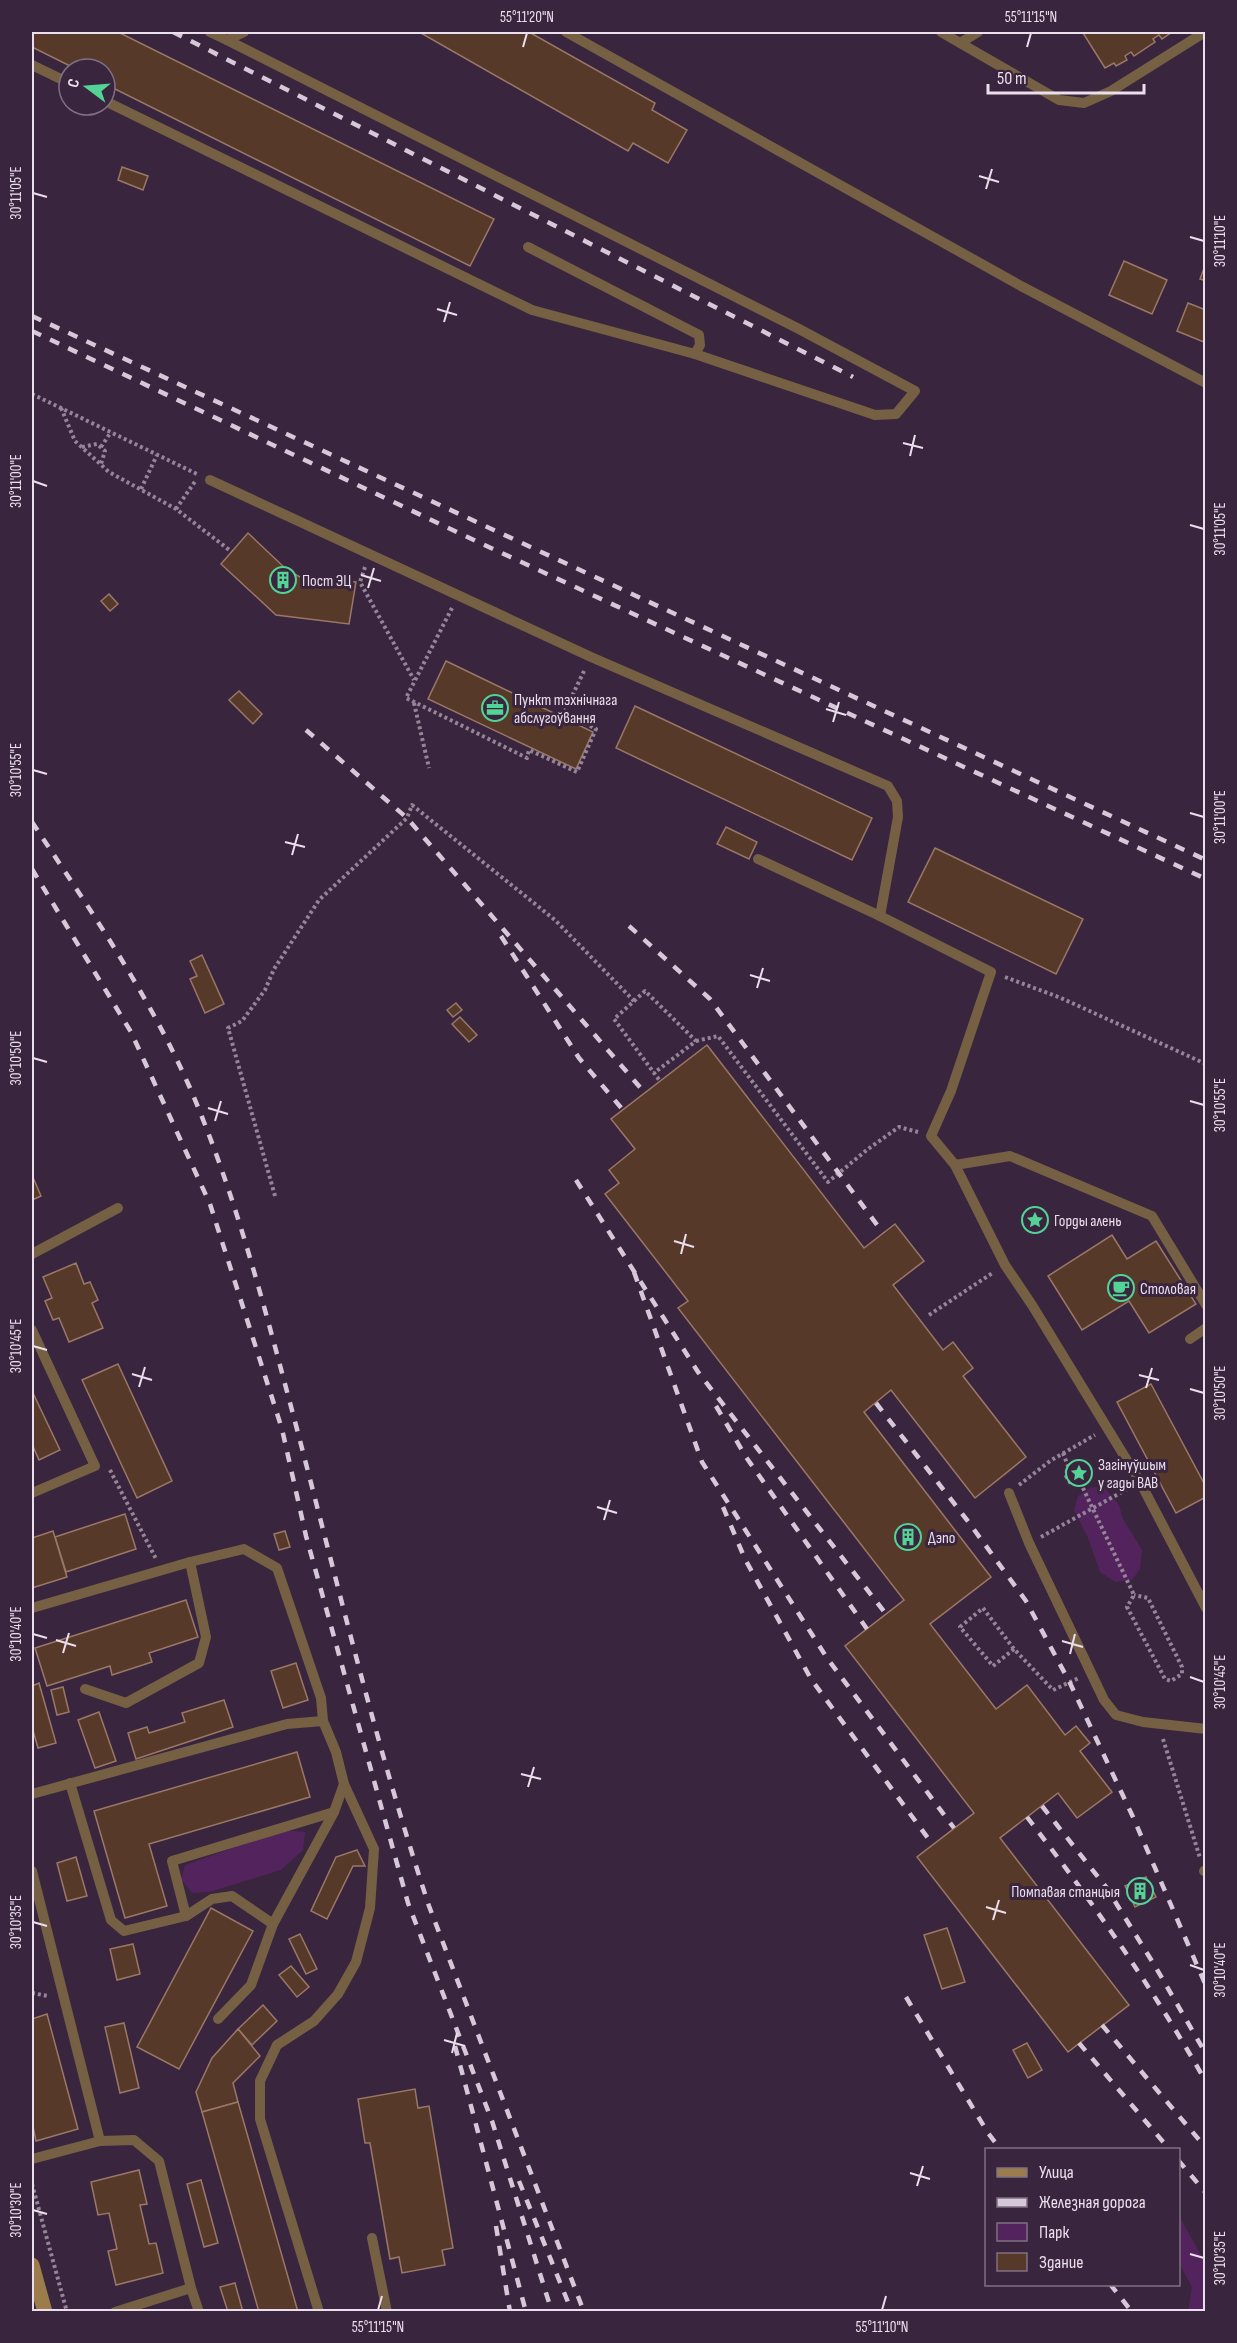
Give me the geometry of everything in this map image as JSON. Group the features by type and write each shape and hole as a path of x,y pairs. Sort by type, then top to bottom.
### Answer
{"main road":[{"path":"32,2265 45,2312"}],"lane":[{"path":"117,107 532,310 695,354 875,415 896,414 915,391 788,324 210,32"},
{"path":"227,40 244,32"},
{"path":"566,32 1022,286 1206,383"},
{"path":"941,32 1059,100 1084,104 1111,91 1205,32"},
{"path":"960,43 978,32"},
{"path":"32,65 57,77"},
{"path":"528,247 699,335 700,345 695,354"},
{"path":"210,480 591,657 888,786 897,801 898,817 880,916"},
{"path":"758,859 880,916 991,972 951,1091 931,1136 955,1165 1005,1265 1139,1480 1206,1608"},
{"path":"955,1165 1010,1156 1152,1216 1206,1305"},
{"path":"32,1254 118,1208"},
{"path":"1190,1339 1206,1328"},
{"path":"32,1330 95,1467 32,1493"},
{"path":"1009,1493 1029,1543 1090,1672 1104,1700 1116,1715 1158,1724 1206,1729"},
{"path":"32,1608 190,1562 244,1549 277,1568 321,1698 322,1721 336,1752 344,1784 374,1849 370,1908 356,1962 338,1994 314,2021 277,2045 260,2081 260,2119 319,2312"},
{"path":"85,1689 126,1703 199,1663 206,1637 190,1562"},
{"path":"32,1794 287,1724 322,1721"},
{"path":"70,1784 111,1920 124,1931 186,1917 212,1899 232,1896 273,1924"},
{"path":"218,2019 251,1985 273,1924 334,1812 344,1784"},
{"path":"186,1917 172,1861 334,1812"},
{"path":"32,1871 100,2141"},
{"path":"32,2159 100,2141 134,2140 159,2161 199,2312"},
{"path":"372,2238 387,2312"},
{"path":"115,2312 144,2308 191,2288"}],"path":[{"path":"32,394 210,480"},
{"path":"61,408 75,441 109,472 176,509 232,552"},
{"path":"101,447 111,432"},
{"path":"82,447 97,444 101,447 105,451 101,464"},
{"path":"141,490 157,455"},
{"path":"176,509 199,475"},
{"path":"369,554 360,582 414,681"},
{"path":"459,596 406,698 527,758 529,750 577,772 596,729 565,712"},
{"path":"562,717 591,657"},
{"path":"414,702 429,768"},
{"path":"275,1197 228,1028 242,1021 266,990 274,969 319,900 407,818 412,805 555,920 634,1001"},
{"path":"991,972 1061,998 1206,1064"},
{"path":"660,1081 614,1019 645,991 696,1041"},
{"path":"654,1073 696,1041 718,1036 828,1182 899,1127 931,1136"},
{"path":"929,1315 1005,1265"},
{"path":"1009,1493 1063,1453 1107,1427"},
{"path":"1063,1453 1068,1466 1066,1476 1071,1484 1082,1484"},
{"path":"1068,1466 1078,1462 1085,1465 1088,1473 1082,1484"},
{"path":"95,1467 106,1464 162,1570"},
{"path":"1029,1543 1122,1492 1139,1480"},
{"path":"1082,1484 1134,1595"},
{"path":"1134,1595 1148,1598 1182,1667 1182,1674 1171,1681 1165,1679 1127,1607 1134,1595"},
{"path":"1014,1649 993,1666 960,1628 982,1608 1014,1649 1053,1690 1090,1672"},
{"path":"1158,1724 1205,1870"},
{"path":"32,2184 67,2312"}],"green space":[{"path":"1092,1487 1105,1488 1119,1505 1123,1519 1142,1550 1140,1569 1132,1580 1115,1582 1100,1572 1088,1538 1074,1510 1078,1496"},
{"path":"283,1830 305,1832 303,1850 281,1870 209,1892 192,1893 181,1879 185,1865"},
{"path":"1180,2218 1205,2262 1205,2311 1188,2311 1192,2287 1180,2265"}],"building":[{"path":"32,32 118,32 494,219 470,266 117,90 117,57 57,57 57,60 32,47"},
{"path":"419,32 529,32 655,103 652,110 687,130 668,163 633,143 628,151"},
{"path":"1172,32 1162,39 1159,35 1153,39 1155,42 1134,56 1131,52 1125,56 1127,60 1116,66 1114,63 1105,68 1083,33"},
{"path":"122,167 148,176 143,190 118,180"},
{"path":"1124,261 1167,280 1152,314 1109,295"},
{"path":"1206,263 1206,281 1200,279"},
{"path":"1188,303 1206,310 1206,343 1177,331"},
{"name":"Пост ЭЦ","path":"248,533 287,570 300,577 356,582 349,624 276,615 221,564"},
{"path":"109,594 118,604 110,611 101,601"},
{"name":"Пункт тэхнічнага абслугоўвання","path":"446,661 593,732 576,769 428,699"},
{"path":"239,691 262,714 253,724 229,700"},
{"path":"635,706 872,818 852,860 616,748"},
{"path":"726,827 757,842 749,859 717,844"},
{"path":"935,848 1083,919 1056,974 908,902"},
{"path":"202,955 224,1004 205,1013 190,979 197,976 190,961"},
{"path":"456,1003 462,1010 453,1017 447,1010"},
{"path":"460,1017 477,1035 469,1042 452,1024"},
{"name":"Дэпо","path":"707,1045 864,1248 895,1224 924,1261 893,1285 943,1350 953,1342 973,1368 963,1376 1026,1457 975,1498 891,1390 864,1412 991,1577 930,1624 996,1709 1027,1685 1065,1735 1076,1726 1090,1743 1080,1751 1112,1792 1077,1818 1058,1793 1000,1838 1129,2005 1068,2052 917,1857 974,1813 845,1646 904,1600 678,1308 688,1301 605,1194 619,1183 609,1170 635,1149 611,1119"},
{"path":"32,1175 41,1196 32,1200"},
{"name":"Столовая","path":"1112,1235 1127,1259 1156,1241 1196,1304 1149,1333 1129,1301 1082,1330 1048,1276"},
{"path":"76,1263 84,1284 90,1282 98,1300 92,1303 103,1328 69,1342 59,1318 53,1320 45,1301 52,1298 43,1277"},
{"path":"118,1364 172,1481 137,1498 82,1380"},
{"path":"1151,1384 1206,1487 1206,1497 1176,1513 1117,1402"},
{"path":"33,1393 60,1450 39,1460 32,1444"},
{"path":"125,1514 136,1549 66,1572 55,1537"},
{"path":"53,1531 67,1577 32,1588 32,1538"},
{"path":"285,1531 290,1547 279,1550 274,1534"},
{"path":"186,1600 198,1637 149,1653 152,1662 112,1675 110,1666 47,1686 35,1648"},
{"path":"296,1663 308,1700 283,1708 271,1671"},
{"path":"39,1683 56,1743 38,1748 32,1727 32,1686"},
{"path":"63,1687 69,1712 57,1715 51,1690"},
{"path":"224,1700 233,1727 136,1759 128,1733 147,1727 149,1733 185,1722 182,1713"},
{"path":"99,1712 116,1761 95,1768 78,1720"},
{"path":"297,1752 310,1797 149,1844 167,1906 125,1918 94,1811"},
{"path":"357,1850 365,1866 353,1866 327,1919 311,1911 336,1857"},
{"path":"76,1857 87,1896 67,1901 57,1863"},
{"name":"Помпавая станцыя","path":"1146,1877 1156,1897 1135,1907 1125,1886"},
{"path":"211,1908 253,1931 179,2069 137,2047"},
{"path":"947,1928 965,1982 942,1989 924,1935"},
{"path":"300,1934 317,1969 306,1974 289,1939"},
{"path":"133,1944 140,1974 117,1980 110,1949"},
{"path":"291,1966 309,1987 297,1997 279,1975"},
{"path":"263,2005 277,2021 252,2045 238,2029"},
{"path":"47,2014 78,2129 36,2141 32,2122 32,2019"},
{"path":"124,2023 139,2088 120,2093 105,2027"},
{"path":"238,2029 260,2056 233,2083 238,2102 202,2112 196,2092 212,2058"},
{"path":"1027,2043 1042,2070 1028,2078 1013,2050"},
{"path":"415,2089 418,2108 429,2106 453,2248 442,2250 445,2265 402,2273 399,2257 390,2259 370,2143 365,2143 358,2099"},
{"path":"238,2102 298,2312 259,2312 202,2112"},
{"path":"139,2170 147,2204 140,2205 149,2244 156,2243 163,2273 116,2285 108,2251 117,2249 109,2213 98,2215 91,2182"},
{"path":"201,2180 218,2243 204,2247 187,2184"},
{"path":"235,2283 243,2312 228,2312 220,2287"}],"railway":[{"path":"173,32 853,377"},
{"path":"32,316 1206,860"},
{"path":"32,331 478,542 1206,879"},
{"path":"306,730 407,818 645,1093"},
{"path":"32,822 117,952 156,1018 190,1088 220,1164 268,1320 372,1717 409,1843 429,1906 584,2312"},
{"path":"32,869 131,1032 210,1204 282,1429 306,1536 408,1903 492,2121 552,2312"},
{"path":"629,926 710,999 883,1233"},
{"path":"501,936 579,1058 623,1110"},
{"path":"576,1180 698,1372 886,1614"},
{"path":"634,1272 702,1462 827,1658 954,1828"},
{"path":"876,1403 967,1520 1026,1601 1070,1683 1133,1817 1206,1986"},
{"path":"716,1406 746,1457 867,1629"},
{"path":"723,1507 745,1559 811,1679 933,1845"},
{"path":"1042,1806 1106,1887 1206,2054"},
{"path":"1027,1817 1121,1946 1206,2082"},
{"path":"906,1997 988,2133 999,2148"},
{"path":"1102,2025 1206,2148"},
{"path":"1079,2043 1168,2148"},
{"path":"455,2046 526,2312"},
{"path":"1180,2162 1206,2193"},
{"path":"519,2181 572,2312"},
{"path":"496,2226 510,2312"},
{"path":"1112,2286 1132,2312"}],"place":[{"name":"Пост ЭЦ","path":"283,580"},
{"name":"Пункт тэхнічнага абслугоўвання","path":"495,708"},
{"name":"Горды алень","path":"1035,1220"},
{"name":"Столовая","path":"1121,1288"},
{"name":"Загінуўшым у гады ВАВ","path":"1079,1473"},
{"name":"Дэпо","path":"908,1537"},
{"name":"Помпавая станцыя","path":"1140,1891"}]}
